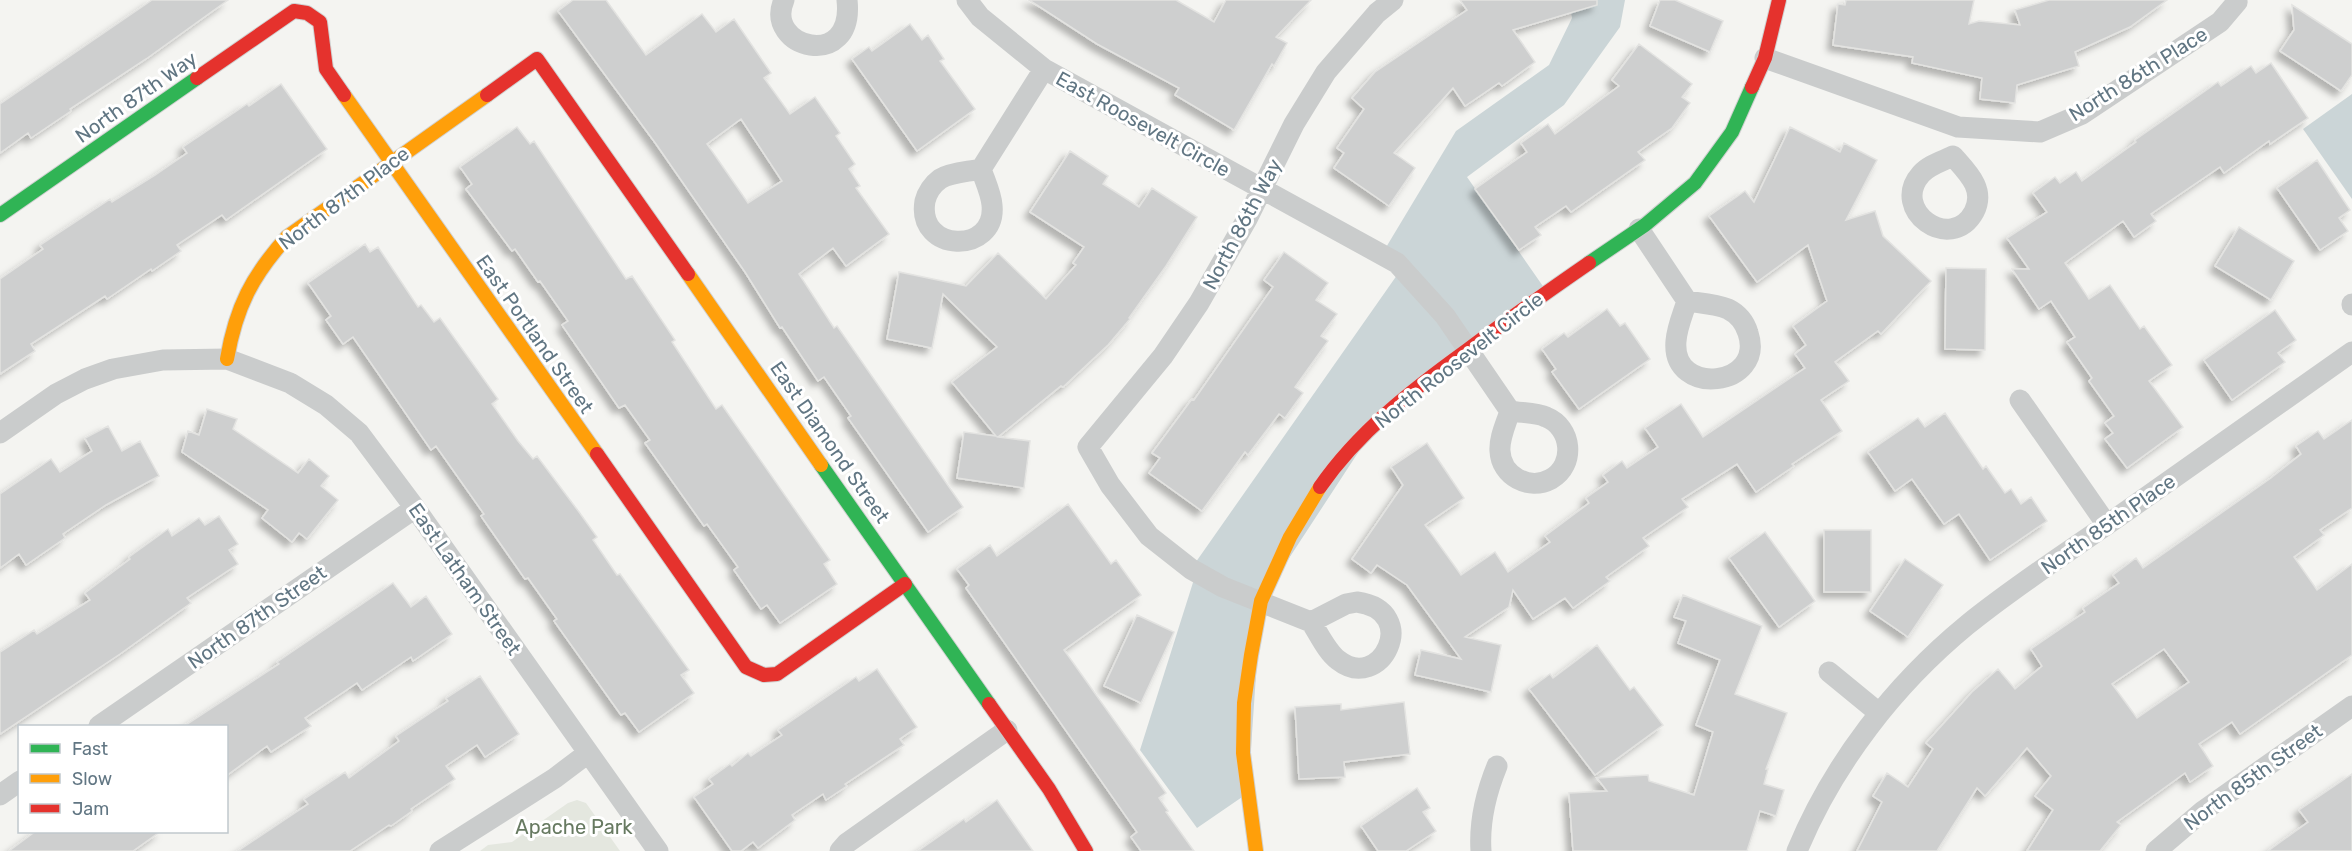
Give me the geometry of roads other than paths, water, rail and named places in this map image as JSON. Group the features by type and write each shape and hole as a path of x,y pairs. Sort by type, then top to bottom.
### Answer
{"street":[{"path":"784,0 781,15 784,26 799,42 810,46 821,46 841,35 847,25 848,0"},
{"path":"967,0 980,17 1044,69 981,169"},
{"name":"North 86th Way","path":"1261,601 1223,587 1196,573 1149,536 1110,485 1088,447 1163,356 1199,303 1294,124 1326,72 1369,22 1393,0"},
{"name":"North Roosevelt Circle","path":"1256,851 1243,753 1244,703 1261,601 1290,537 1308,505 1329,474 1382,416 1528,305 1639,229 1695,183 1732,132 1765,58 1779,0"},
{"name":"North 86th Place","path":"1765,58 1958,127 2040,132 2082,114 2220,22 2236,1"},
{"name":"East Portland Street","path":"294,11 307,13 320,22 323,37 322,52 326,69 746,668 764,675 777,674 905,584"},
{"name":"North 87th Way","path":"0,215 294,11"},
{"name":"North 87th Place","path":"227,359 232,325 243,297 258,270 272,253 305,222 537,59"},
{"name":"East Diamond Street","path":"537,59 1052,790 1086,851"},
{"name":"East Roosevelt Circle","path":"1044,69 1397,263 1433,300 1510,411"},
{"path":"1953,156 1958,127"},
{"path":"1639,229 1687,301"},
{"name":"North 85th Place","path":"1797,851 1834,778 1880,713 1917,671 1967,626 2352,352"},
{"path":"0,433 56,394 85,379 113,369 163,360 227,359"},
{"name":"East Latham Street","path":"227,359 290,383 326,405 359,433 415,508 658,851"},
{"path":"2020,400 2107,525"},
{"name":"North 87th Street","path":"100,725 415,508"},
{"path":"1261,601 1311,622"},
{"path":"1829,672 1880,713"},
{"name":"North 85th Street","path":"2156,851 2203,811 2352,706"},
{"path":"840,851 847,843 1007,729"},
{"path":"440,851 555,778 588,753"},
{"path":"1481,851 1484,804 1497,766"},
{"path":"0,795 18,782"}],"park label":[{"name":"Apache Park","path":"574,827"}]}
